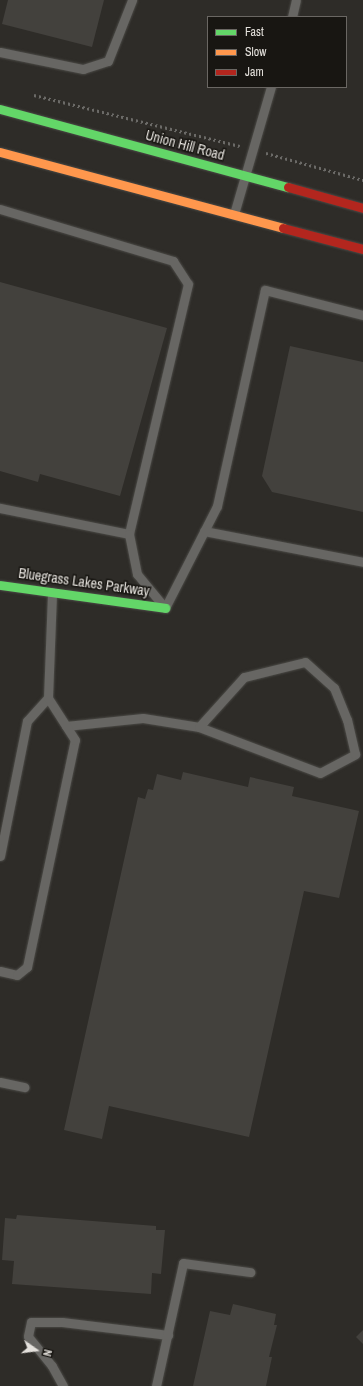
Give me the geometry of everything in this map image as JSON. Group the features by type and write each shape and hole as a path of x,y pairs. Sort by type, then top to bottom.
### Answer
{"street":[{"name":"Union Hill Road","path":"0,109 363,208"},
{"path":"0,152 363,249"},
{"name":"Bluegrass Lakes Parkway","path":"0,585 165,608"}],"lane":[{"path":"0,52 82,69 108,61 132,0"},
{"path":"292,16 296,0"},
{"path":"234,214 271,88"},
{"path":"0,209 173,261 188,284 129,534 137,574 165,608 218,506 265,290 363,315"},
{"path":"0,508 129,534"},
{"path":"204,531 363,562"},
{"path":"0,971 17,975 27,967 75,740 48,698 52,592"},
{"path":"66,726 143,718 199,727 320,773 355,754 347,720 334,688 305,662 244,677 199,727"},
{"path":"0,856 27,721 48,698"},
{"path":"0,1082 24,1087"},
{"path":"156,1386 183,1263 250,1272"},
{"path":"63,1386 52,1366 28,1336 31,1322 62,1322 168,1335"}],"path":[{"path":"30,94 253,149 363,180"}],"building":[{"path":"8,0 104,0 92,47 2,24"},
{"path":"0,282 167,328 120,496 40,474 38,482 0,471"},
{"path":"290,346 363,362 363,512 272,492 262,476"},
{"path":"183,772 248,787 250,777 294,787 292,796 359,811 339,898 304,891 249,1137 109,1106 102,1139 64,1130 138,797 145,799 148,789 153,790 157,774 181,780"},
{"path":"17,1215 156,1226 156,1230 165,1230 161,1274 152,1273 151,1294 12,1284 14,1261 2,1260 5,1218 16,1219"},
{"path":"233,1304 276,1314 274,1325 277,1325 269,1357 272,1357 266,1386 193,1386 210,1311 230,1315"},
{"path":"363,1330 363,1344 356,1337"}],"traffic: fast":[{"path":"0,109 288,187"},
{"path":"0,585 165,608"}],"traffic: slow":[{"path":"0,152 283,228"}],"traffic: jam":[{"path":"288,187 363,208"},
{"path":"283,228 363,249"}]}
